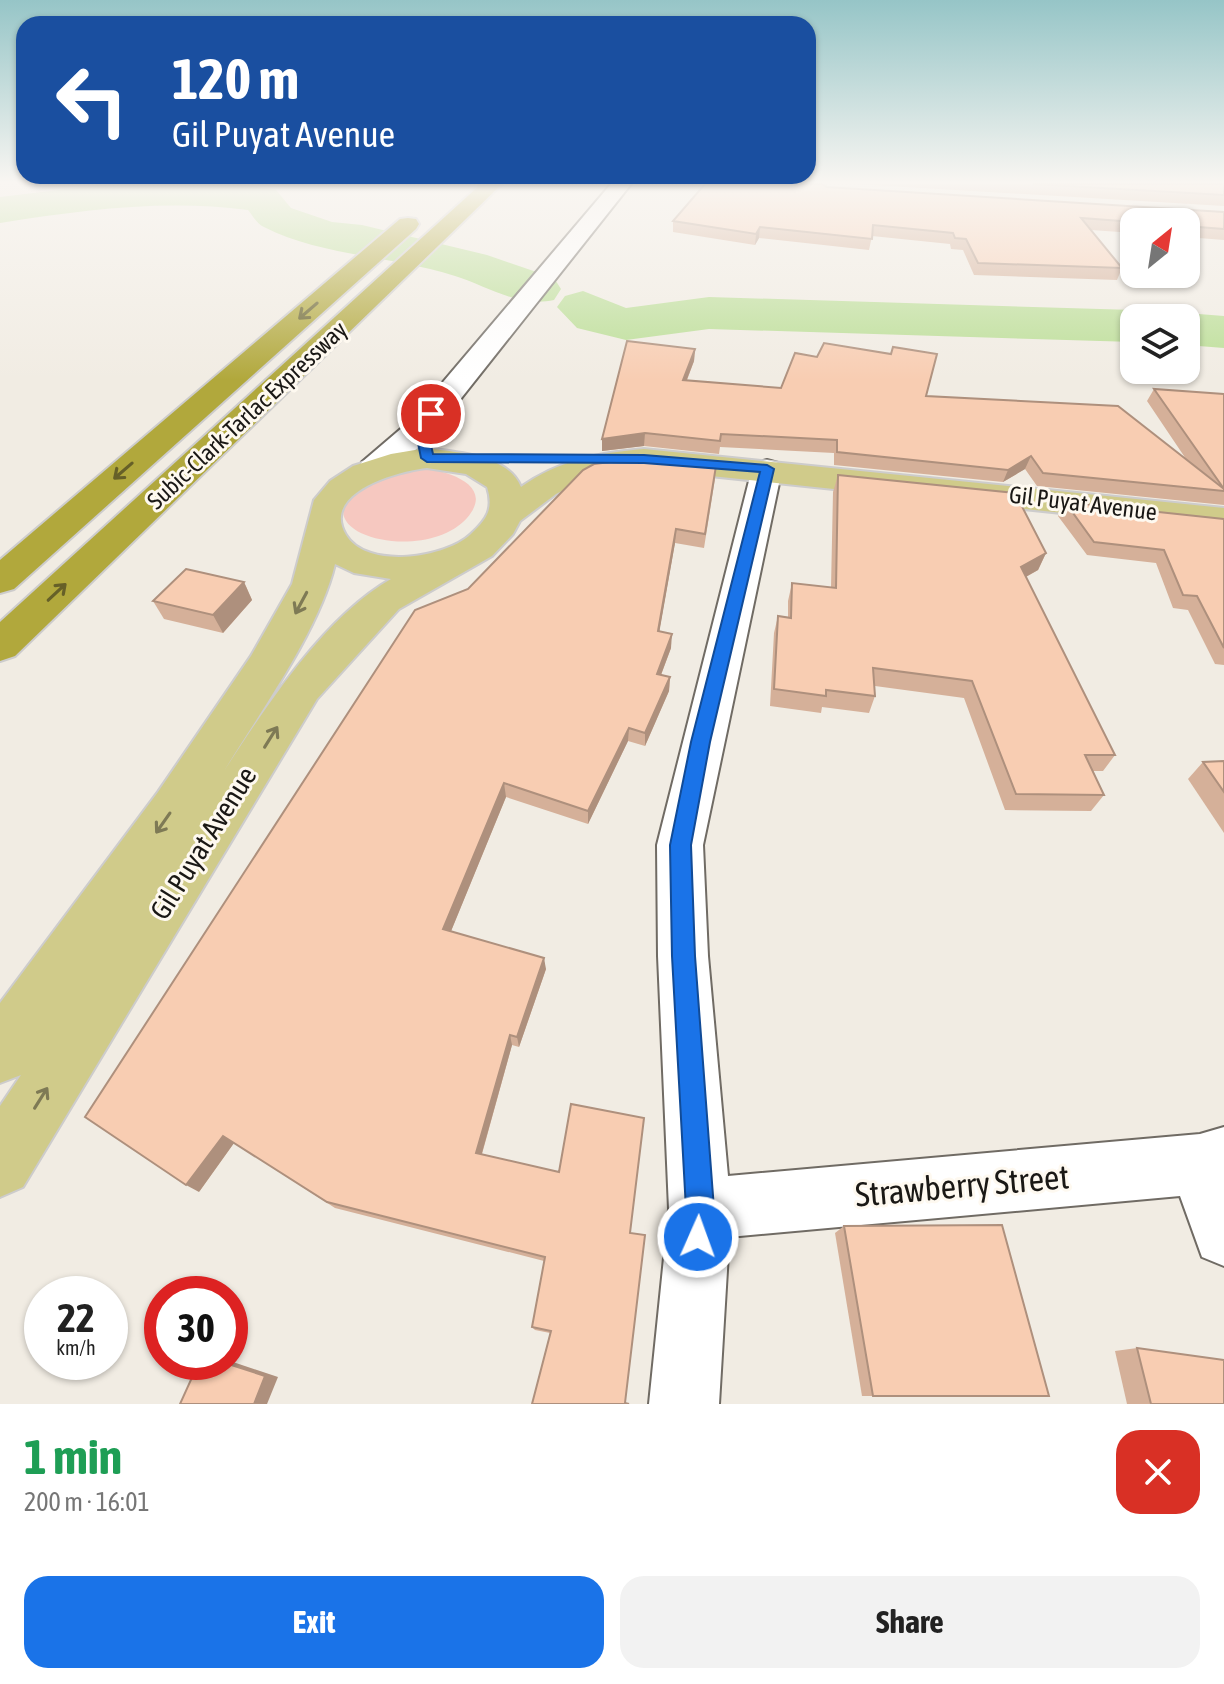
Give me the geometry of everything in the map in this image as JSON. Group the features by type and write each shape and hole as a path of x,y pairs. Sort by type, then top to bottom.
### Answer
{"highway":[{"name":"Subic-Clark-Tarlac Expressway","path":"0,580 378,250"},
{"name":"Subic-Clark-Tarlac Expressway","path":"0,646 422,250"}],"main road":[{"name":"Gil Puyat Avenue","path":"431,440 528,459 670,460 1224,519"},
{"path":"431,440 490,473 507,491 510,513 496,536 468,555 449,562 408,569 368,564 338,550 325,529 324,518 335,495 374,469 431,440"},
{"name":"Gil Puyat Avenue","path":"510,513 548,481 587,464 608,461"},
{"name":"Gil Puyat Avenue","path":"0,1053 175,807 267,666 311,584 325,529"},
{"name":"Gil Puyat Avenue","path":"0,1164 302,688 385,600 449,562"}],"street":[{"path":"431,440 570,250"},
{"path":"684,1404 700,1209 683,956 680,845 701,742 767,469"},
{"path":"1212,1160 1224,1235"},
{"name":"Strawberry Street","path":"700,1209 1212,1160"}],"shaded area":[{"path":"412,467 448,474 470,486 475,495 475,505 467,518 448,532 425,540 400,541 377,538 358,531 346,520 344,506 355,490 374,479"}],"building":[{"path":"971,250 1107,250 1120,268 978,263"},
{"path":"627,341 695,349 683,380 781,388 795,353 817,357 824,343 891,354 893,347 937,354 926,396 1118,406 1224,491 1043,473 1031,456 1008,470 837,452 837,440 721,434 720,441 645,433 602,439"},
{"path":"1154,389 1224,394 1224,489"},
{"path":"644,458 716,466 705,534 676,529 658,631 672,634 657,674 670,677 645,733 629,728 588,811 504,783 443,929 544,958 517,1037 510,1035 476,1153 559,1172 571,1104 644,1118 630,1233 645,1235 625,1403 629,1404 532,1404 551,1331 532,1327 545,1257 327,1202 223,1136 186,1185 85,1117 415,610 468,589 583,470 594,464"},
{"path":"838,475 1015,493 1046,553 1021,567 1115,755 1085,755 1104,795 1016,794 972,681 873,668 875,696 826,690 826,696 774,689 778,616 791,618 792,583 836,588"},
{"path":"1065,502 1224,519 1224,648 1197,596 1183,595 1164,550 1094,542"},
{"path":"186,569 244,582 213,615 153,601"},
{"path":"1224,761 1224,792 1203,762"},
{"path":"1002,1225 1049,1396 873,1396 844,1226"},
{"path":"1137,1348 1224,1360 1224,1404 1151,1404"},
{"path":"248,1370 265,1376 254,1404 180,1404 191,1380 248,1380"}],"waterway":[{"path":"406,250 470,265 536,289"},
{"path":"583,307 610,322 626,324 660,322 709,313 1120,326"},
{"path":"1200,330 1224,332"}],"route":[{"path":"431,414 421,428 427,458 644,459 767,469 701,742 680,845 683,956 700,1209 698,1237"}]}
